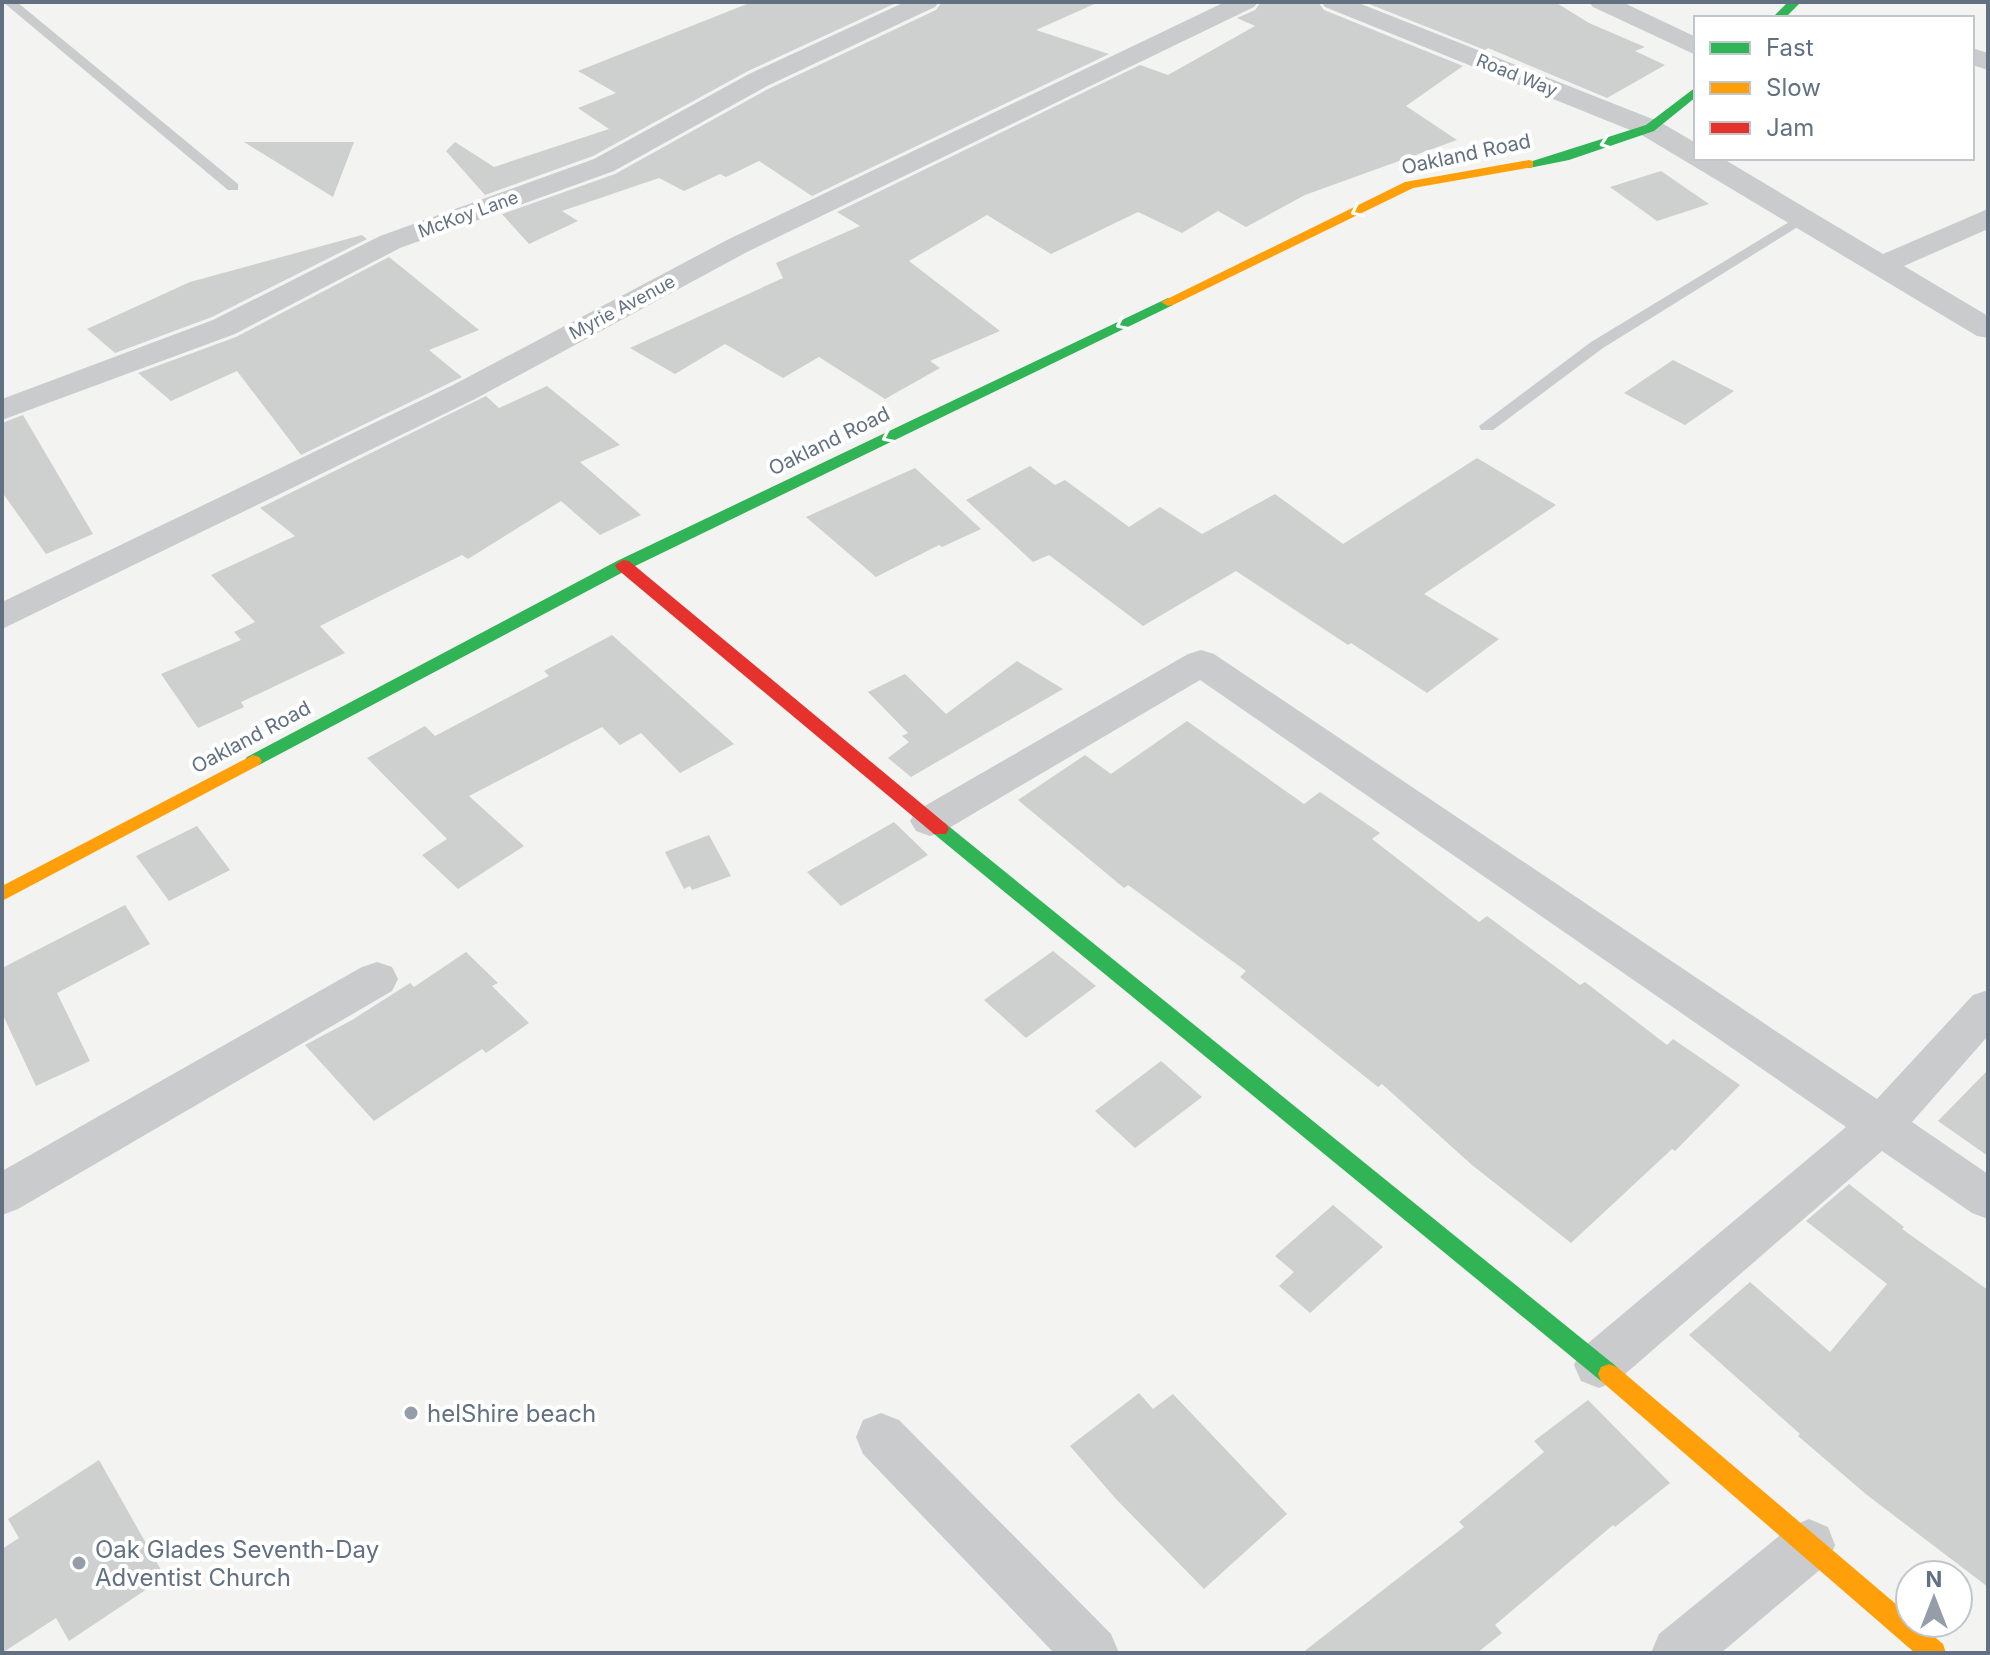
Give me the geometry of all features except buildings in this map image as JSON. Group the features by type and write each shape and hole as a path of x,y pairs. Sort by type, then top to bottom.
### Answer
{"street":[{"name":"McKoy Lane","path":"2,410 224,327 390,242 604,165 758,80 926,2"},
{"name":"Myrie Avenue","path":"2,617 464,392 737,246 1245,2"},
{"name":"Road Way","path":"1334,2 1650,128 1694,153"},
{"path":"1602,2 1694,46"},
{"path":"1780,16 1795,2"},
{"name":"Oakland Road","path":"2,894 623,565 1410,185 1565,157 1650,128 1694,93"},
{"path":"1705,160 1988,329"},
{"path":"1882,265 1988,218"},
{"path":"623,565 930,821 1599,1365 1934,1653"},
{"path":"930,821 1201,663 1988,1199"},
{"path":"2,1195 377,979"},
{"path":"1599,1365 1882,1124 1988,1007"},
{"path":"881,1437 1092,1653"},
{"path":"1678,1653 1809,1545"}],"lane":[{"path":"9,2 233,187"},
{"path":"1487,426 1597,345 1804,217"}],"traffic: fast":[{"path":"1780,16 1795,2"},
{"path":"1529,164 1565,157 1650,128 1694,93"},
{"path":"253,761 623,565 1168,302"},
{"path":"940,829 1609,1374"}],"traffic: slow":[{"path":"1168,302 1410,185 1529,164"},
{"path":"2,894 253,761"},
{"path":"1609,1374 1934,1653"}],"traffic: jam":[{"path":"623,565 940,829"}],"place":[{"name":"helShire beach","path":"411,1413"},
{"name":"Oak Glades Seventh-Day Adventist Church","path":"79,1563"}]}
